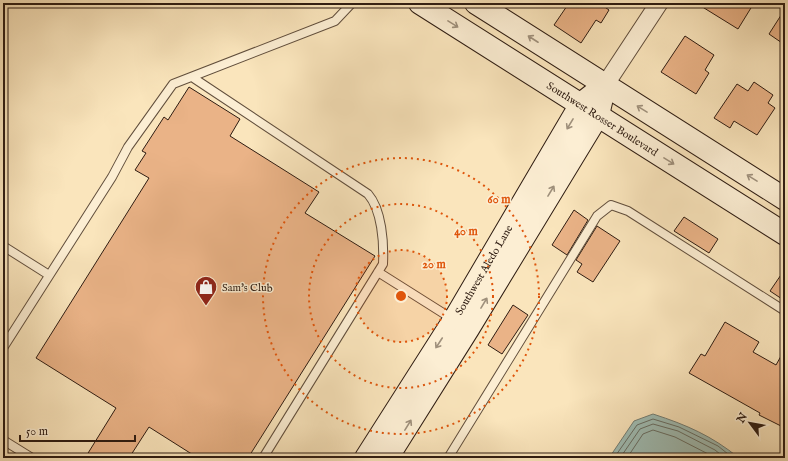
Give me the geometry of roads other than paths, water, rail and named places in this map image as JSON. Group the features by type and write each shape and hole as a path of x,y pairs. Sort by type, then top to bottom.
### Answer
{"street":[{"name":"Southwest Rosser Boulevard","path":"420,3 785,234"},
{"path":"476,3 785,199"},
{"name":"Southwest Aledo Lane","path":"387,458 461,325 605,85 659,3"},
{"name":"Southwest Aledo Lane","path":"366,458 461,325"}],"lane":[{"path":"3,348 112,176 128,147 173,84 336,21 352,3"},
{"path":"192,77 368,194 375,202 384,246 383,264 263,458"},
{"path":"448,458 597,216 611,205 628,210 785,311"},
{"path":"3,246 49,275"},
{"path":"378,272 461,325"},
{"path":"3,440 32,458"}],"water":[{"path":"653,414 677,422 709,437 739,458 609,458 634,421"}],"place":[{"name":"Sam's Club","path":"206,306"}]}
